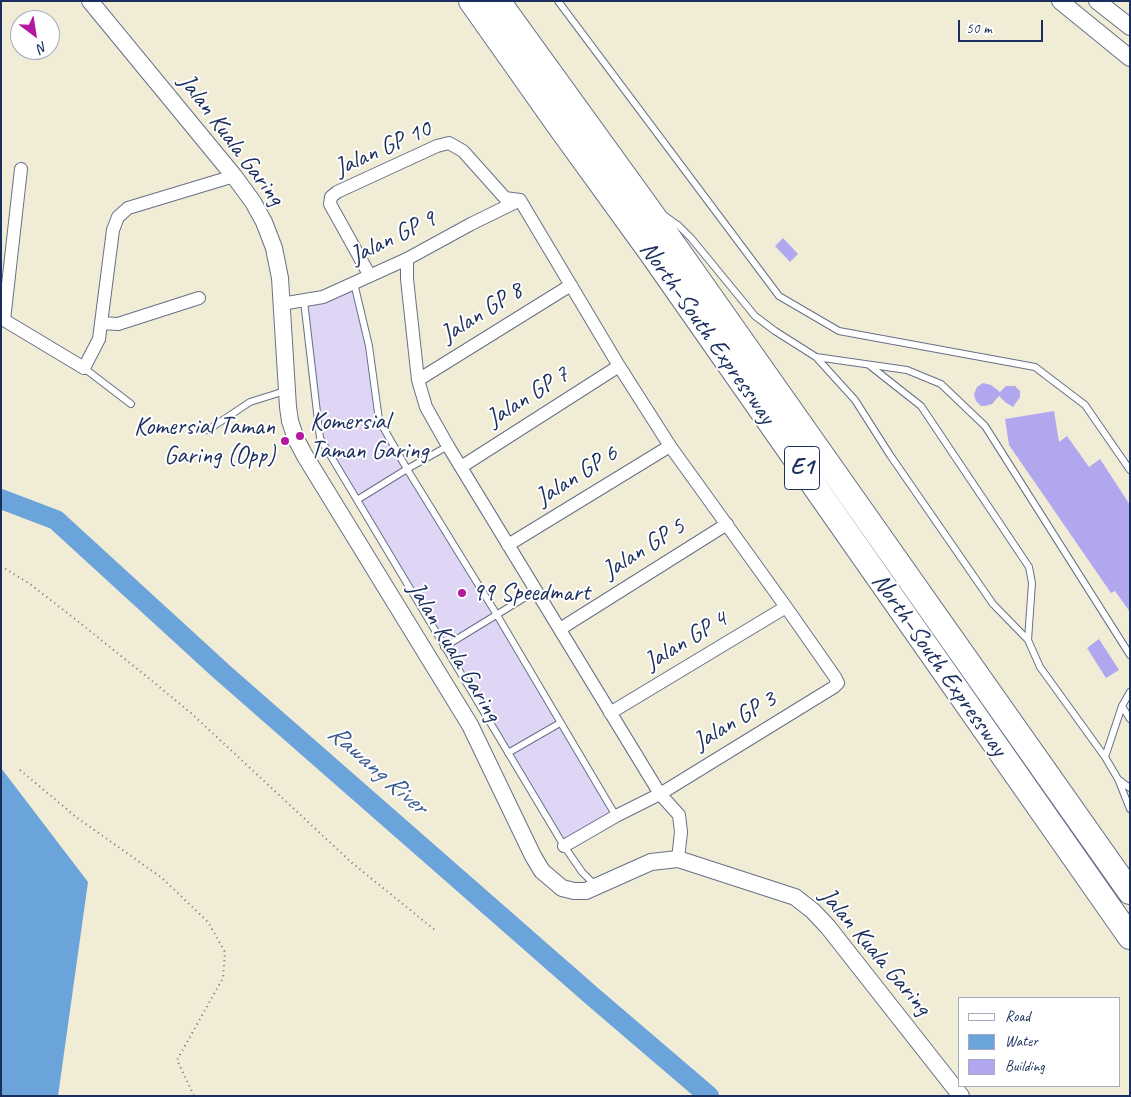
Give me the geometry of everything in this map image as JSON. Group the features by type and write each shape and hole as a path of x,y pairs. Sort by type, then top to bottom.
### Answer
{"highway":[{"name":"North–South Expressway","path":"471,1 658,262 1130,937"},
{"name":"North–South Expressway","path":"498,1 650,211 1130,892"}],"street":[{"name":"Jalan Kuala Garing","path":"90,1 234,176 253,202 264,222 274,248 280,278 286,391 290,421 296,440 470,725 542,871 562,888 586,891 597,888 651,862 678,858 795,897 813,911 834,935 961,1096"},
{"path":"1060,1 1130,58"},
{"path":"1097,1 1130,28"},
{"name":"Jalan GP 10","path":"370,276 330,204 331,197 338,192 437,146 449,143 463,151 505,198 520,200"},
{"path":"21,169 2,320 84,368 99,339 113,230 118,217 128,208 234,176"},
{"path":"520,200 619,366 670,446 786,607"},
{"name":"Jalan GP 9","path":"281,304 323,297 407,259 520,200"},
{"path":"407,259 407,279 418,380 426,407 660,794 679,815 682,832 678,858"},
{"name":"Jalan GP 8","path":"418,380 571,285"},
{"path":"101,323 118,324 199,298"},
{"name":"Jalan GP 7","path":"461,466 619,366"},
{"name":"Jalan GP 6","path":"508,545 670,446"},
{"name":"Jalan GP 5","path":"560,629 727,524"},
{"name":"Jalan GP 3","path":"564,846 616,816 660,794 838,683 786,607"},
{"name":"Jalan GP 4","path":"610,713 786,607"}],"lane":[{"path":"558,1 779,296 839,331 1035,367 1084,405 1130,470"},
{"path":"650,211 666,217 679,226 756,316 775,331 816,357 855,400 890,455 993,604 1028,640 1040,667 1105,757 1118,780 1130,809"},
{"path":"354,283 369,346 379,420 407,469 497,614 616,816"},
{"path":"304,301 320,438 564,846 582,872 597,888"},
{"path":"816,357 907,370 941,384 985,426 1130,655"},
{"path":"868,364 921,406 1028,567 1032,583 1028,640"},
{"path":"84,368 131,404"},
{"path":"208,430 250,402 286,391"},
{"path":"358,500 448,446"},
{"path":"444,647 536,590"},
{"path":"1105,757 1122,706 1130,692"},
{"path":"1122,706 1130,719"},
{"path":"508,753 560,722"},
{"path":"1118,780 1130,788"}],"path":[{"path":"1,566 30,584 76,619 192,714 351,862 436,931"},
{"path":"20,770 76,816 162,878 208,922 225,952 223,978 177,1060 194,1096"}],"shaded area":[{"path":"353,288 366,348 377,422 499,622 611,813 564,841 323,438 308,307"}],"water":[{"path":"1,768 88,882 58,1096 1,1096"}],"building":[{"path":"783,238 798,254 790,262 775,246"},
{"path":"983,383 991,385 1000,392 1006,386 1015,386 1020,391 1020,397 1013,407 999,396 992,404 981,406 976,401 974,394 977,387"},
{"path":"1054,411 1059,442 1067,436 1089,467 1100,459 1130,505 1130,612 1115,591 1111,593 1009,445 1005,419"},
{"path":"1099,639 1119,670 1106,678 1087,648"}],"waterway":[{"name":"Rawang River","path":"1,499 56,520 222,672 709,1096"}],"place":[{"name":"Komersial Taman Garing","path":"300,436"},
{"name":"Komersial Taman Garing (Opp)","path":"285,441"},
{"name":"99 Speedmart","path":"462,593"}]}
